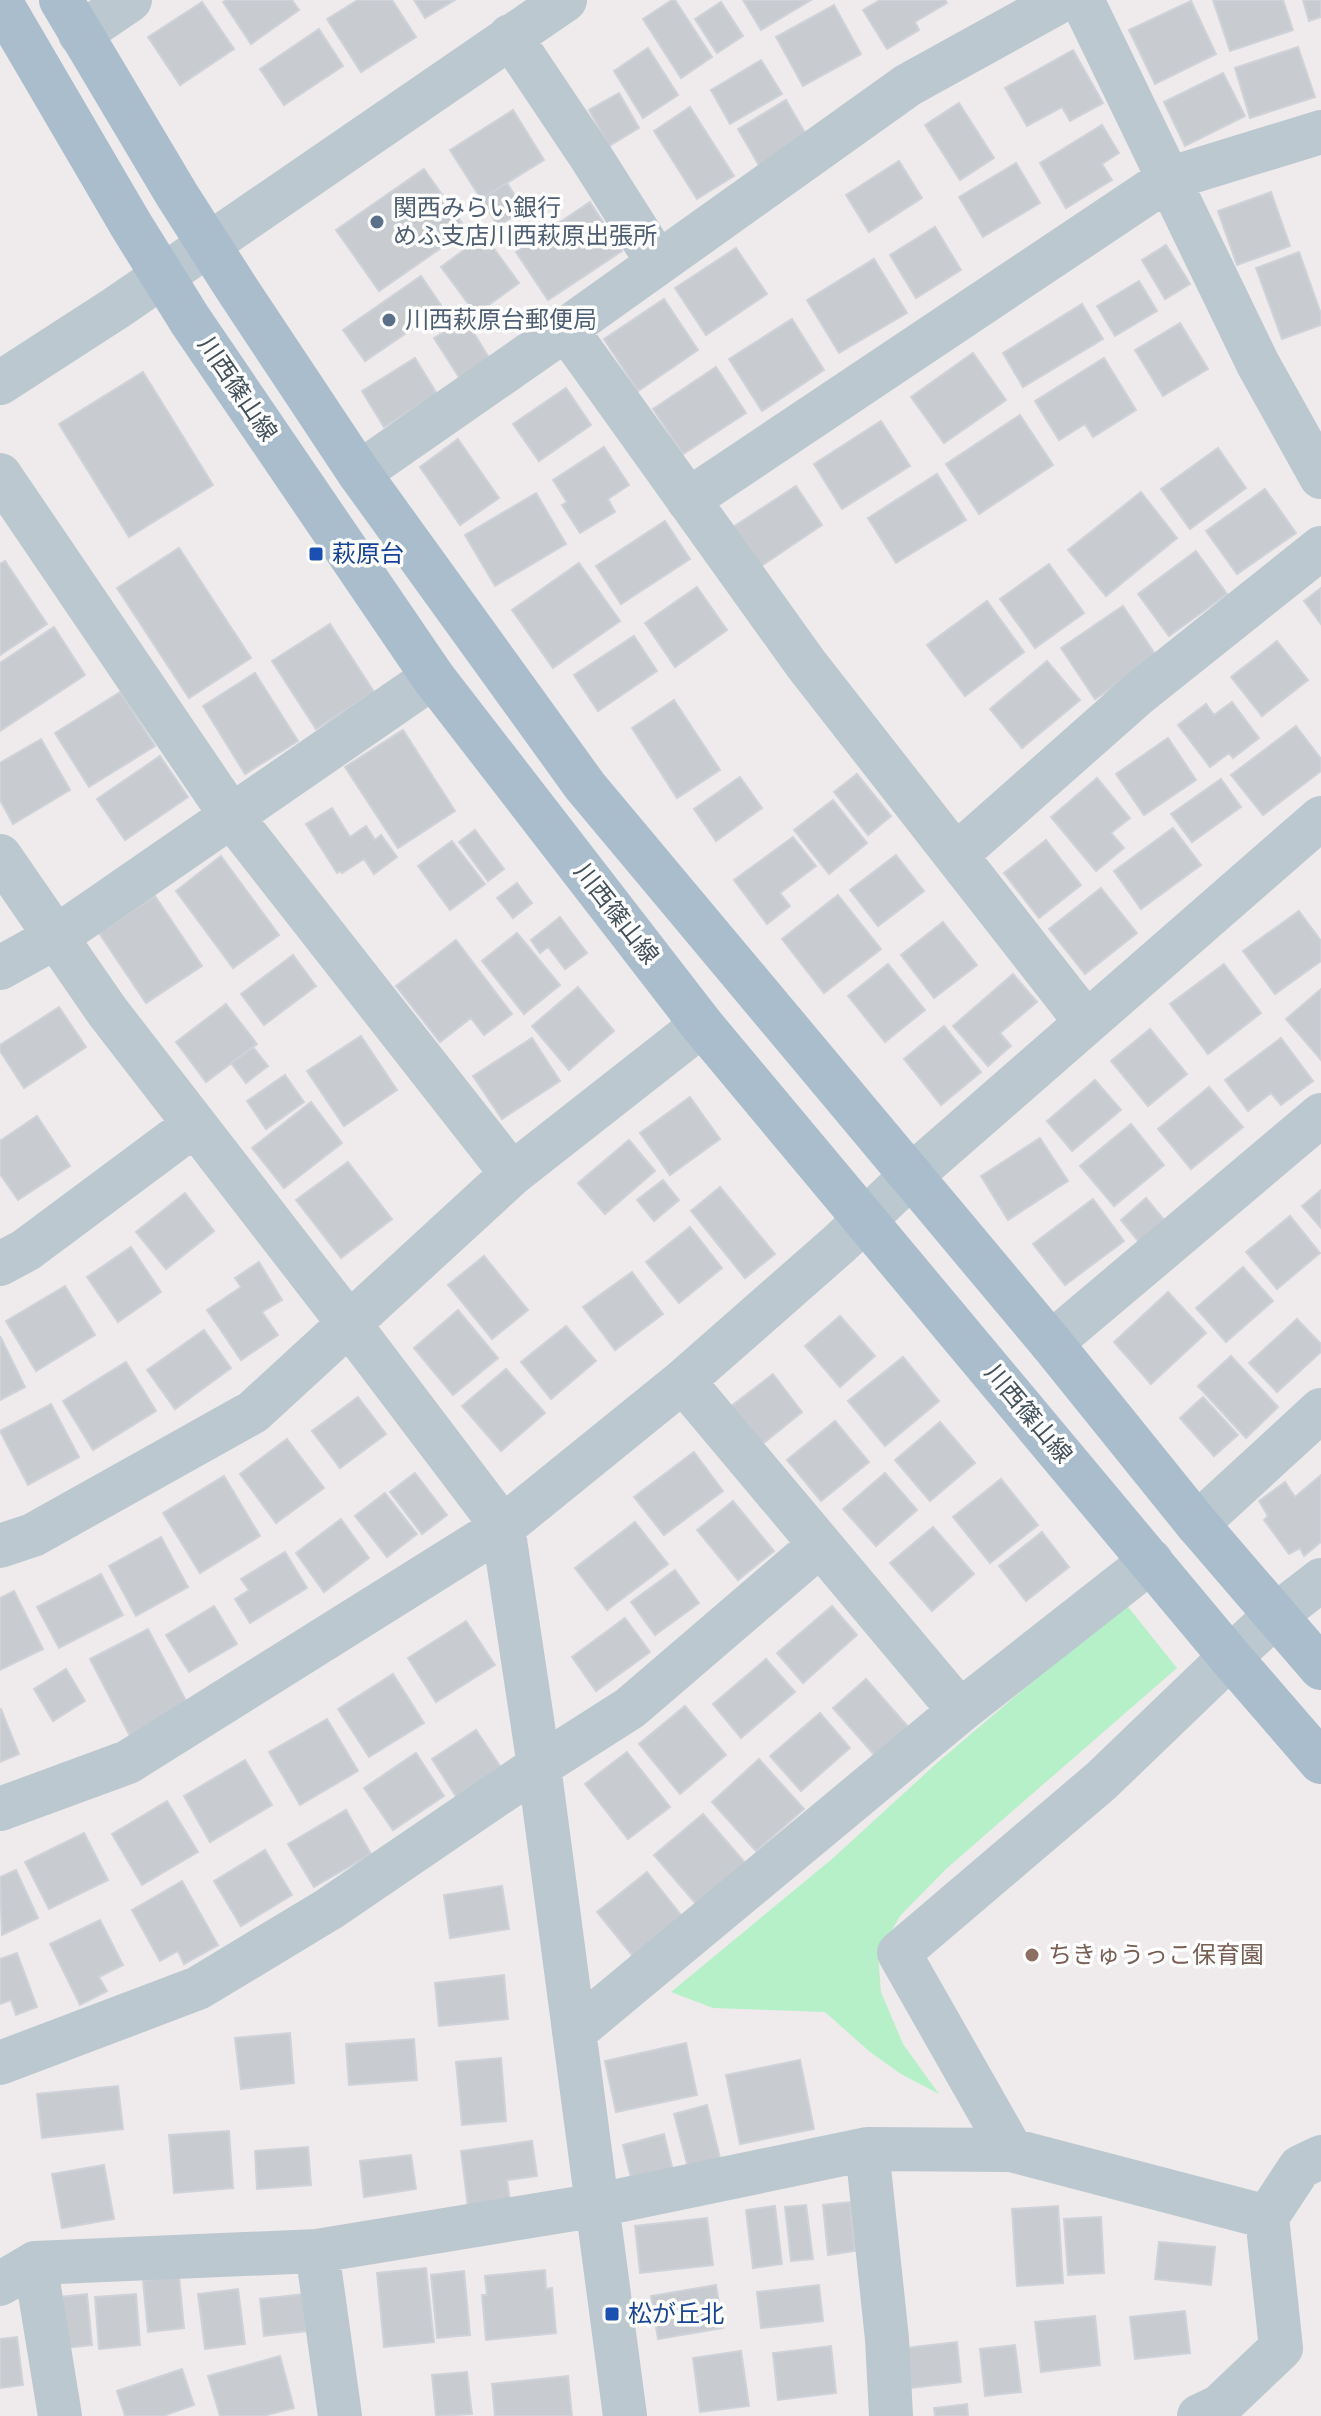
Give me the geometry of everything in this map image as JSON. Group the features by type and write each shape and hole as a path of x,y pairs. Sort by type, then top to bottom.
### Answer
{"main road":[{"name":"川西篠山線","path":"0,1 190,320 433,677 702,1025 1321,1762"},
{"path":"70,17 208,245 359,473 585,786 1051,1343 1197,1524 1321,1668"}],"street":[{"path":"70,17 130,0"},
{"path":"0,383 163,276 565,0"},
{"path":"359,473 908,85 1062,0"},
{"path":"1082,0 1258,364 1321,477"},
{"path":"510,36 658,263"},
{"path":"688,500 1168,179 1321,132"},
{"path":"566,329 806,664 1086,1022"},
{"path":"0,475 232,817 512,1174"},
{"path":"956,855 1138,694 1321,548"},
{"path":"0,968 56,937 433,677"},
{"path":"0,1809 128,1762 503,1527 683,1381 911,1176 1321,818"},
{"path":"0,856 107,1011 503,1527 539,1766 625,2416"},
{"path":"0,1546 33,1535 253,1412 512,1174 702,1025"},
{"path":"1051,1343 1321,1115"},
{"path":"0,1264 26,1250 194,1125"},
{"path":"683,1381 960,1711"},
{"path":"1197,1524 1321,1410"},
{"path":"0,2063 198,1988 329,1909 630,1708 820,1545"},
{"path":"574,2032 960,1711 1151,1561"},
{"path":"1011,2150 899,1953 1284,1624 1321,1580"},
{"path":"867,2149 887,2339 891,2416"},
{"path":"60,2416 18,2274 317,2251 598,2205 867,2149 1011,2150 1267,2217"},
{"path":"1199,2416 1220,2406 1281,2348 1267,2217 1300,2167 1321,2157"},
{"path":"317,2251 340,2416"}],"green space":[{"path":"1125,1603 1177,1668 946,1869 900,1916 878,1955 881,1992 903,2044 939,2094 901,2074 870,2052 825,2012 713,2008 671,1992 832,1859 938,1762"}],"building":[{"path":"292,0 299,10 251,44 223,2"},
{"path":"358,0 392,0 416,37 361,72 327,19"},
{"path":"414,0 455,0 425,18"},
{"path":"675,0 712,57 681,78 643,19"},
{"path":"743,0 811,0 761,30"},
{"path":"880,0 945,0 947,3 915,22 919,30 887,49 863,10"},
{"path":"1213,0 1283,0 1293,30 1230,51"},
{"path":"1303,0 1321,0 1321,17 1309,21"},
{"path":"1191,1 1216,54 1155,84 1129,30"},
{"path":"202,2 234,49 180,85 148,37"},
{"path":"721,2 743,36 717,53 695,19"},
{"path":"834,5 861,54 803,86 776,37"},
{"path":"319,29 343,66 284,105 260,69"},
{"path":"1298,47 1315,97 1250,118 1235,68"},
{"path":"648,48 678,95 643,118 614,71"},
{"path":"1073,50 1103,103 1070,121 1062,107 1027,126 1005,88"},
{"path":"761,60 782,94 730,124 711,90"},
{"path":"1223,73 1245,116 1185,146 1164,102"},
{"path":"619,93 639,128 609,146 589,110"},
{"path":"786,100 808,138 760,167 738,129"},
{"path":"959,103 994,158 960,180 925,125"},
{"path":"690,107 734,176 697,199 654,131"},
{"path":"513,110 544,160 481,199 450,150"},
{"path":"1102,125 1119,153 1102,164 1112,180 1066,208 1040,163"},
{"path":"899,161 922,198 869,232 846,195"},
{"path":"1016,163 1040,203 983,237 959,197"},
{"path":"424,169 467,230 379,291 336,230"},
{"path":"507,183 524,210 498,226 481,199"},
{"path":"1271,192 1290,246 1237,265 1218,211"},
{"path":"590,202 622,251 548,300 516,252"},
{"path":"935,227 961,270 916,298 890,255"},
{"path":"484,235 519,283 476,314 441,267"},
{"path":"1166,245 1190,284 1165,299 1142,260"},
{"path":"736,248 767,294 706,335 675,288"},
{"path":"1299,252 1321,314 1321,325 1282,339 1256,268"},
{"path":"874,259 907,313 839,353 807,300"},
{"path":"421,276 443,308 365,361 343,330"},
{"path":"1139,281 1157,311 1115,336 1097,306"},
{"path":"664,299 698,350 638,391 604,339"},
{"path":"1082,304 1103,339 1023,387 1003,353"},
{"path":"465,319 491,361 460,379 434,338"},
{"path":"792,319 824,370 762,411 729,359"},
{"path":"1180,323 1208,369 1163,396 1135,350"},
{"path":"973,353 1006,400 944,443 911,397"},
{"path":"415,358 437,394 384,427 362,391"},
{"path":"1104,358 1136,410 1093,437 1085,424 1059,440 1035,401"},
{"path":"716,367 746,413 683,454 653,409"},
{"path":"143,372 213,485 129,537 59,424"},
{"path":"566,388 591,425 539,461 513,424"},
{"path":"1020,415 1053,465 979,514 946,464"},
{"path":"881,421 910,466 842,509 814,464"},
{"path":"458,439 499,498 460,525 420,467"},
{"path":"604,447 629,485 608,499 615,512 580,533 562,505 567,502 553,480"},
{"path":"1218,448 1246,488 1190,529 1161,489"},
{"path":"937,474 966,520 896,563 868,518"},
{"path":"796,486 822,525 760,567 733,527"},
{"path":"1265,489 1296,533 1237,574 1206,531"},
{"path":"1141,492 1177,538 1106,596 1068,550"},
{"path":"536,493 566,544 495,586 465,535"},
{"path":"665,521 690,559 621,604 596,566"},
{"path":"179,548 251,658 189,698 117,588"},
{"path":"1196,551 1227,594 1169,636 1138,594"},
{"path":"5,561 47,624 0,655 0,564"},
{"path":"579,563 620,621 553,668 512,610"},
{"path":"1049,564 1084,613 1035,648 1000,599"},
{"path":"697,587 727,630 675,667 645,623"},
{"path":"1321,588 1321,624 1304,601"},
{"path":"987,601 1024,652 965,696 927,645"},
{"path":"1123,606 1157,657 1095,699 1061,648"},
{"path":"330,624 374,692 316,729 272,661"},
{"path":"54,627 85,675 0,731 0,663"},
{"path":"634,636 657,671 598,711 574,675"},
{"path":"1277,641 1308,680 1262,716 1231,677"},
{"path":"1047,661 1080,700 1022,748 990,709"},
{"path":"255,673 298,741 245,774 203,706"},
{"path":"120,692 155,746 89,787 55,733"},
{"path":"674,700 720,770 677,798 632,728"},
{"path":"1232,702 1259,738 1233,758 1229,753 1210,767 1178,725 1206,704 1214,715"},
{"path":"1296,726 1321,759 1321,771 1263,815 1231,775"},
{"path":"403,730 455,811 398,848 345,767"},
{"path":"1168,738 1196,780 1144,815 1116,774"},
{"path":"41,739 70,790 13,824 0,800 0,763"},
{"path":"160,756 188,797 125,840 97,799"},
{"path":"857,774 891,816 868,835 834,792"},
{"path":"740,777 762,808 716,841 694,809"},
{"path":"1097,778 1130,818 1111,833 1124,848 1096,871 1051,817"},
{"path":"1221,779 1241,807 1192,842 1171,814"},
{"path":"833,800 867,843 829,874 794,830"},
{"path":"332,808 350,837 366,826 375,840 381,835 397,857 374,874 364,859 337,873 306,824"},
{"path":"1173,828 1201,865 1141,909 1114,871"},
{"path":"475,830 504,869 488,881 459,842"},
{"path":"793,837 816,866 780,893 790,906 767,924 734,880"},
{"path":"1046,840 1081,885 1039,918 1004,873"},
{"path":"452,841 485,884 450,910 418,866"},
{"path":"896,855 924,891 878,926 850,890"},
{"path":"221,856 279,935 233,968 176,891"},
{"path":"517,883 532,903 513,918 497,898"},
{"path":"1101,888 1137,933 1085,974 1049,929"},
{"path":"838,895 881,949 824,993 782,939"},
{"path":"155,896 202,966 146,1003 99,933"},
{"path":"1299,911 1321,941 1321,961 1275,994 1243,951"},
{"path":"560,917 587,953 565,969 548,947 540,953 531,940"},
{"path":"943,922 977,965 934,998 901,955"},
{"path":"517,933 560,985 524,1014 482,961"},
{"path":"456,940 512,1014 484,1035 471,1018 440,1042 396,986"},
{"path":"293,955 316,986 264,1025 241,994"},
{"path":"888,964 925,1010 885,1042 848,996"},
{"path":"1224,964 1261,1013 1208,1054 1170,1004"},
{"path":"1013,974 1037,1002 1000,1033 1011,1046 988,1066 953,1026"},
{"path":"578,987 614,1031 569,1070 532,1026"},
{"path":"1321,989 1321,1060 1286,1019"},
{"path":"226,1004 257,1044 206,1082 176,1042"},
{"path":"59,1007 86,1047 24,1088 0,1051 0,1045"},
{"path":"944,1026 981,1072 941,1105 904,1059"},
{"path":"1150,1029 1187,1074 1148,1106 1111,1061"},
{"path":"361,1036 397,1090 344,1126 307,1071"},
{"path":"532,1038 560,1081 502,1119 473,1076"},
{"path":"1281,1038 1313,1081 1281,1105 1271,1093 1248,1111 1225,1080"},
{"path":"253,1047 268,1066 246,1083 231,1063"},
{"path":"285,1075 304,1102 266,1129 247,1101"},
{"path":"1095,1080 1121,1110 1072,1151 1047,1121"},
{"path":"1209,1087 1243,1127 1191,1169 1158,1129"},
{"path":"690,1097 720,1139 670,1175 640,1133"},
{"path":"311,1102 342,1143 284,1188 252,1148"},
{"path":"37,1116 70,1166 18,1200 0,1174 0,1141"},
{"path":"1131,1124 1164,1165 1114,1206 1080,1166"},
{"path":"1040,1138 1068,1181 1008,1220 981,1176"},
{"path":"629,1140 655,1171 605,1214 578,1183"},
{"path":"348,1162 392,1219 341,1258 296,1200"},
{"path":"663,1180 679,1200 654,1221 637,1200"},
{"path":"720,1187 775,1254 745,1278 691,1211"},
{"path":"1321,1190 1321,1228 1302,1206"},
{"path":"185,1193 214,1231 166,1269 136,1232"},
{"path":"1146,1198 1164,1220 1139,1242 1121,1220"},
{"path":"1093,1199 1124,1241 1065,1285 1033,1244"},
{"path":"1290,1216 1320,1253 1277,1289 1246,1252"},
{"path":"690,1227 722,1268 679,1303 646,1262"},
{"path":"131,1247 161,1292 118,1322 87,1277"},
{"path":"484,1256 528,1310 492,1339 448,1285"},
{"path":"259,1262 282,1300 262,1312 278,1335 241,1360 207,1310 241,1287 235,1278"},
{"path":"1243,1267 1273,1301 1226,1342 1196,1308"},
{"path":"632,1272 663,1314 615,1350 583,1307"},
{"path":"65,1286 95,1335 36,1371 6,1321"},
{"path":"1168,1292 1206,1333 1151,1384 1114,1342"},
{"path":"458,1310 498,1358 453,1395 414,1348"},
{"path":"840,1316 875,1356 840,1387 805,1346"},
{"path":"1297,1319 1321,1344 1321,1352 1277,1392 1249,1363"},
{"path":"566,1326 596,1361 551,1399 521,1362"},
{"path":"204,1330 231,1368 175,1409 147,1370"},
{"path":"0,1336 25,1387 0,1400"},
{"path":"1231,1356 1278,1407 1246,1438 1198,1386"},
{"path":"903,1357 939,1401 885,1446 848,1401"},
{"path":"126,1362 156,1411 93,1450 63,1401"},
{"path":"506,1369 545,1413 501,1451 462,1406"},
{"path":"773,1374 802,1412 760,1446 730,1407"},
{"path":"358,1397 386,1434 340,1468 312,1431"},
{"path":"1203,1397 1238,1435 1214,1456 1180,1418"},
{"path":"51,1404 79,1457 28,1485 0,1431"},
{"path":"835,1421 869,1462 821,1501 787,1460"},
{"path":"940,1422 975,1463 930,1501 895,1460"},
{"path":"287,1439 324,1488 276,1523 240,1474"},
{"path":"694,1452 723,1491 664,1535 634,1497"},
{"path":"415,1473 447,1515 422,1534 390,1492"},
{"path":"885,1473 917,1510 876,1546 843,1509"},
{"path":"1321,1475 1321,1542 1304,1556 1300,1548 1289,1554 1264,1520 1268,1516 1259,1501 1285,1482 1295,1497"},
{"path":"224,1476 260,1536 200,1573 163,1513"},
{"path":"1001,1479 1038,1525 990,1563 953,1517"},
{"path":"385,1493 417,1534 387,1557 355,1516"},
{"path":"733,1501 774,1551 738,1580 697,1530"},
{"path":"341,1519 369,1558 324,1592 296,1553"},
{"path":"635,1522 668,1564 607,1610 575,1568"},
{"path":"933,1527 974,1574 932,1611 890,1563"},
{"path":"1042,1532 1069,1567 1026,1601 999,1566"},
{"path":"161,1537 188,1587 136,1616 109,1566"},
{"path":"285,1552 307,1588 250,1623 235,1599 249,1590 241,1579"},
{"path":"675,1570 699,1603 655,1635 631,1602"},
{"path":"101,1574 123,1615 59,1648 37,1607"},
{"path":"14,1591 43,1649 0,1670 0,1598"},
{"path":"214,1606 237,1644 189,1672 166,1635"},
{"path":"832,1606 857,1635 803,1683 777,1653"},
{"path":"625,1618 650,1652 596,1691 572,1657"},
{"path":"466,1621 495,1665 436,1702 408,1658"},
{"path":"148,1629 191,1710 132,1740 90,1659"},
{"path":"766,1659 795,1692 741,1738 713,1704"},
{"path":"66,1669 85,1701 53,1721 34,1689"},
{"path":"393,1674 424,1723 369,1757 338,1709"},
{"path":"866,1679 910,1729 877,1758 833,1708"},
{"path":"685,1706 726,1755 680,1794 639,1744"},
{"path":"0,1710 19,1754 0,1762"},
{"path":"820,1713 850,1748 801,1791 770,1756"},
{"path":"327,1719 358,1771 300,1805 269,1752"},
{"path":"476,1730 502,1769 457,1798 432,1759"},
{"path":"627,1752 670,1807 628,1839 585,1784"},
{"path":"416,1753 444,1796 393,1830 364,1788"},
{"path":"759,1759 804,1809 756,1851 712,1802"},
{"path":"245,1760 272,1805 210,1842 184,1796"},
{"path":"167,1801 198,1852 142,1885 112,1834"},
{"path":"346,1810 371,1854 314,1887 288,1844"},
{"path":"703,1814 746,1864 697,1905 654,1855"},
{"path":"84,1833 108,1880 49,1909 25,1862"},
{"path":"265,1850 292,1895 241,1926 214,1881"},
{"path":"16,1870 38,1918 2,1935 0,1877"},
{"path":"647,1872 685,1920 636,1960 597,1912"},
{"path":"182,1881 218,1945 184,1964 178,1951 160,1961 132,1910"},
{"path":"502,1886 509,1929 450,1938 444,1895"},
{"path":"100,1920 123,1965 99,1977 107,1991 80,2005 50,1944"},
{"path":"17,1953 37,2007 16,2015 11,2000 0,2004 0,1959"},
{"path":"504,1975 508,2019 439,2026 435,1983"},
{"path":"290,2033 294,2083 241,2089 235,2038"},
{"path":"414,2039 417,2080 349,2085 346,2044"},
{"path":"686,2043 697,2095 616,2112 605,2061"},
{"path":"501,2058 506,2121 462,2125 456,2062"},
{"path":"800,2060 814,2129 740,2144 726,2075"},
{"path":"118,2086 123,2129 42,2138 37,2094"},
{"path":"707,2105 722,2166 690,2175 674,2114"},
{"path":"229,2131 233,2188 174,2193 169,2135"},
{"path":"664,2134 675,2179 634,2190 623,2145"},
{"path":"532,2141 537,2176 507,2180 510,2201 468,2207 461,2151"},
{"path":"308,2147 311,2185 257,2189 255,2151"},
{"path":"411,2155 416,2189 364,2197 360,2161"},
{"path":"104,2165 114,2219 62,2228 52,2174"},
{"path":"850,2202 855,2251 828,2255 823,2205"},
{"path":"806,2205 813,2259 791,2261 785,2207"},
{"path":"775,2206 782,2264 753,2268 746,2210"},
{"path":"1058,2206 1063,2283 1017,2286 1012,2209"},
{"path":"1101,2217 1104,2273 1068,2275 1064,2219"},
{"path":"707,2218 713,2265 640,2273 635,2226"},
{"path":"1159,2242 1215,2247 1211,2285 1155,2279"},
{"path":"426,2268 434,2342 384,2347 377,2273"},
{"path":"545,2270 546,2289 552,2288 556,2333 486,2340 482,2295 487,2295 485,2276"},
{"path":"464,2271 470,2335 437,2338 431,2275"},
{"path":"179,2276 184,2328 148,2332 143,2281"},
{"path":"716,2285 723,2328 658,2339 651,2296"},
{"path":"819,2285 823,2321 761,2328 757,2292"},
{"path":"238,2289 245,2344 205,2349 198,2294"},
{"path":"87,2294 92,2345 65,2348 60,2297"},
{"path":"136,2294 140,2345 99,2349 95,2297"},
{"path":"304,2294 307,2331 264,2336 260,2299"},
{"path":"1185,2311 1190,2353 1135,2359 1130,2317"},
{"path":"1095,2316 1100,2365 1041,2372 1035,2322"},
{"path":"17,2337 23,2385 0,2388 0,2339"},
{"path":"957,2342 961,2382 911,2388 906,2348"},
{"path":"1015,2345 1021,2392 985,2396 980,2349"},
{"path":"831,2346 836,2393 778,2400 773,2353"},
{"path":"741,2351 749,2406 700,2412 693,2358"},
{"path":"280,2356 294,2408 263,2416 220,2416 208,2376"},
{"path":"182,2369 194,2405 163,2416 125,2416 117,2391"},
{"path":"467,2372 472,2414 436,2416 432,2375"},
{"path":"568,2376 572,2416 495,2416 492,2384"},
{"path":"967,2404 968,2416 935,2416 934,2408"}],"place":[{"name":"関西みらい銀行 めふ支店川西萩原出張所","path":"377,222"},
{"name":"川西萩原台郵便局","path":"389,320"},
{"name":"萩原台","path":"316,554"},
{"name":"ちきゅうっこ保育園","path":"1032,1955"},
{"name":"松が丘北","path":"612,2314"}]}
